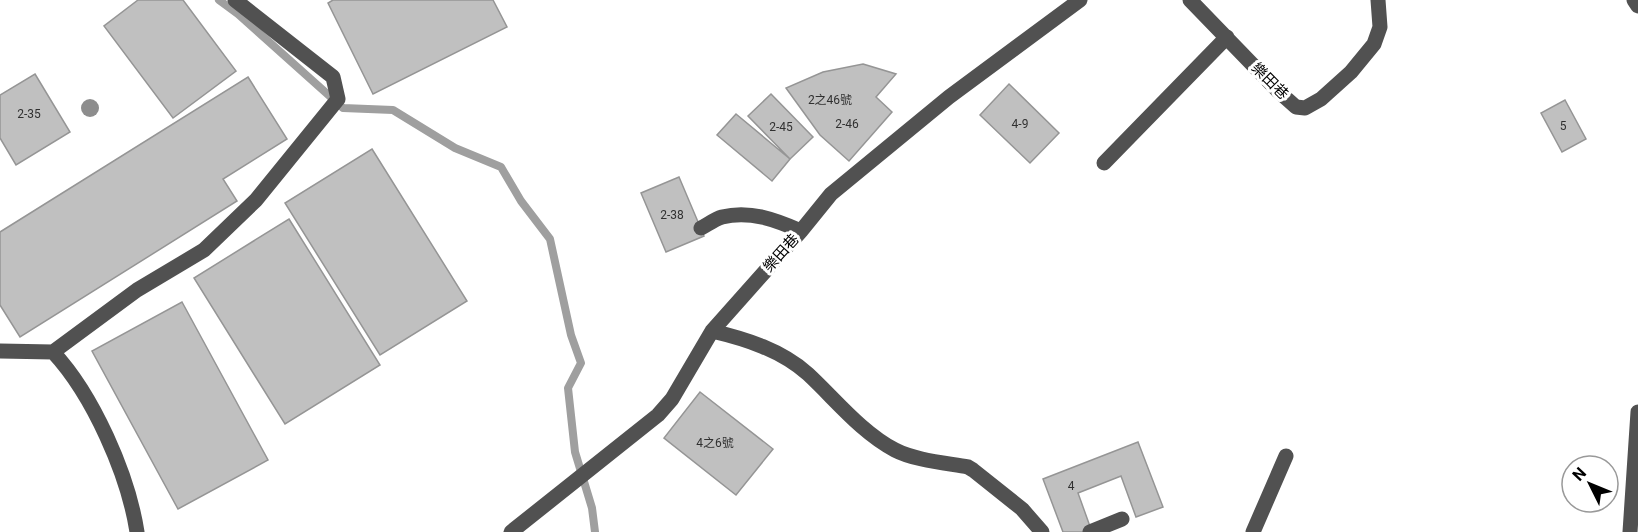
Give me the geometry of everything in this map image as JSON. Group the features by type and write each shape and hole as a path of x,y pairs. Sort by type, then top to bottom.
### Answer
{"street":[{"path":"0,351 54,352 137,290 204,250 256,200 338,99 333,77 235,0"},
{"name":"樂田巷","path":"511,532 658,415 672,399 712,331 831,194 949,97 1080,0"},
{"name":"樂田巷","path":"1190,0 1287,99 1296,106 1305,108 1321,99 1351,72 1374,44 1380,27 1378,0"},
{"path":"1634,0 1638,6"},
{"path":"1104,163 1227,37"},
{"path":"701,228 722,217 754,215 776,220 801,231"},
{"path":"712,331 750,342 795,364 837,405 896,451 968,467 1022,509 1042,532"},
{"path":"54,352 69,369 110,442 133,506 137,532"},
{"path":"1630,532 1638,412"},
{"path":"1253,532 1286,456"},
{"path":"1090,532 1122,519"}],"building":[{"path":"138,0 183,0 236,71 173,118 104,26"},
{"path":"333,0 493,0 507,27 373,94 328,3"},
{"path":"863,64 896,74 876,97 892,112 849,161 820,135 786,88 823,72"},
{"path":"35,74 70,132 16,165 0,138 0,95"},
{"path":"248,77 287,139 223,179 237,201 20,337 0,305 0,232"},
{"path":"1009,84 1059,133 1030,163 980,115"},
{"path":"771,94 813,137 790,159 748,116"},
{"path":"1565,100 1586,139 1562,152 1541,113"},
{"path":"736,114 790,159 772,181 717,135"},
{"path":"372,149 467,301 380,355 285,203"},
{"path":"679,177 704,236 666,252 641,193"},
{"path":"289,219 380,365 285,424 194,278"},
{"path":"182,302 268,460 178,509 92,351"},
{"path":"700,392 773,449 736,495 664,438"},
{"path":"1138,442 1163,507 1136,517 1121,476 1078,493 1092,532 1063,532 1043,479"}],"waterway":[{"path":"219,0 238,14 343,108 393,110 455,148 501,167 521,201 550,239 571,335 581,363 568,388 575,452 592,508 595,532"}]}
